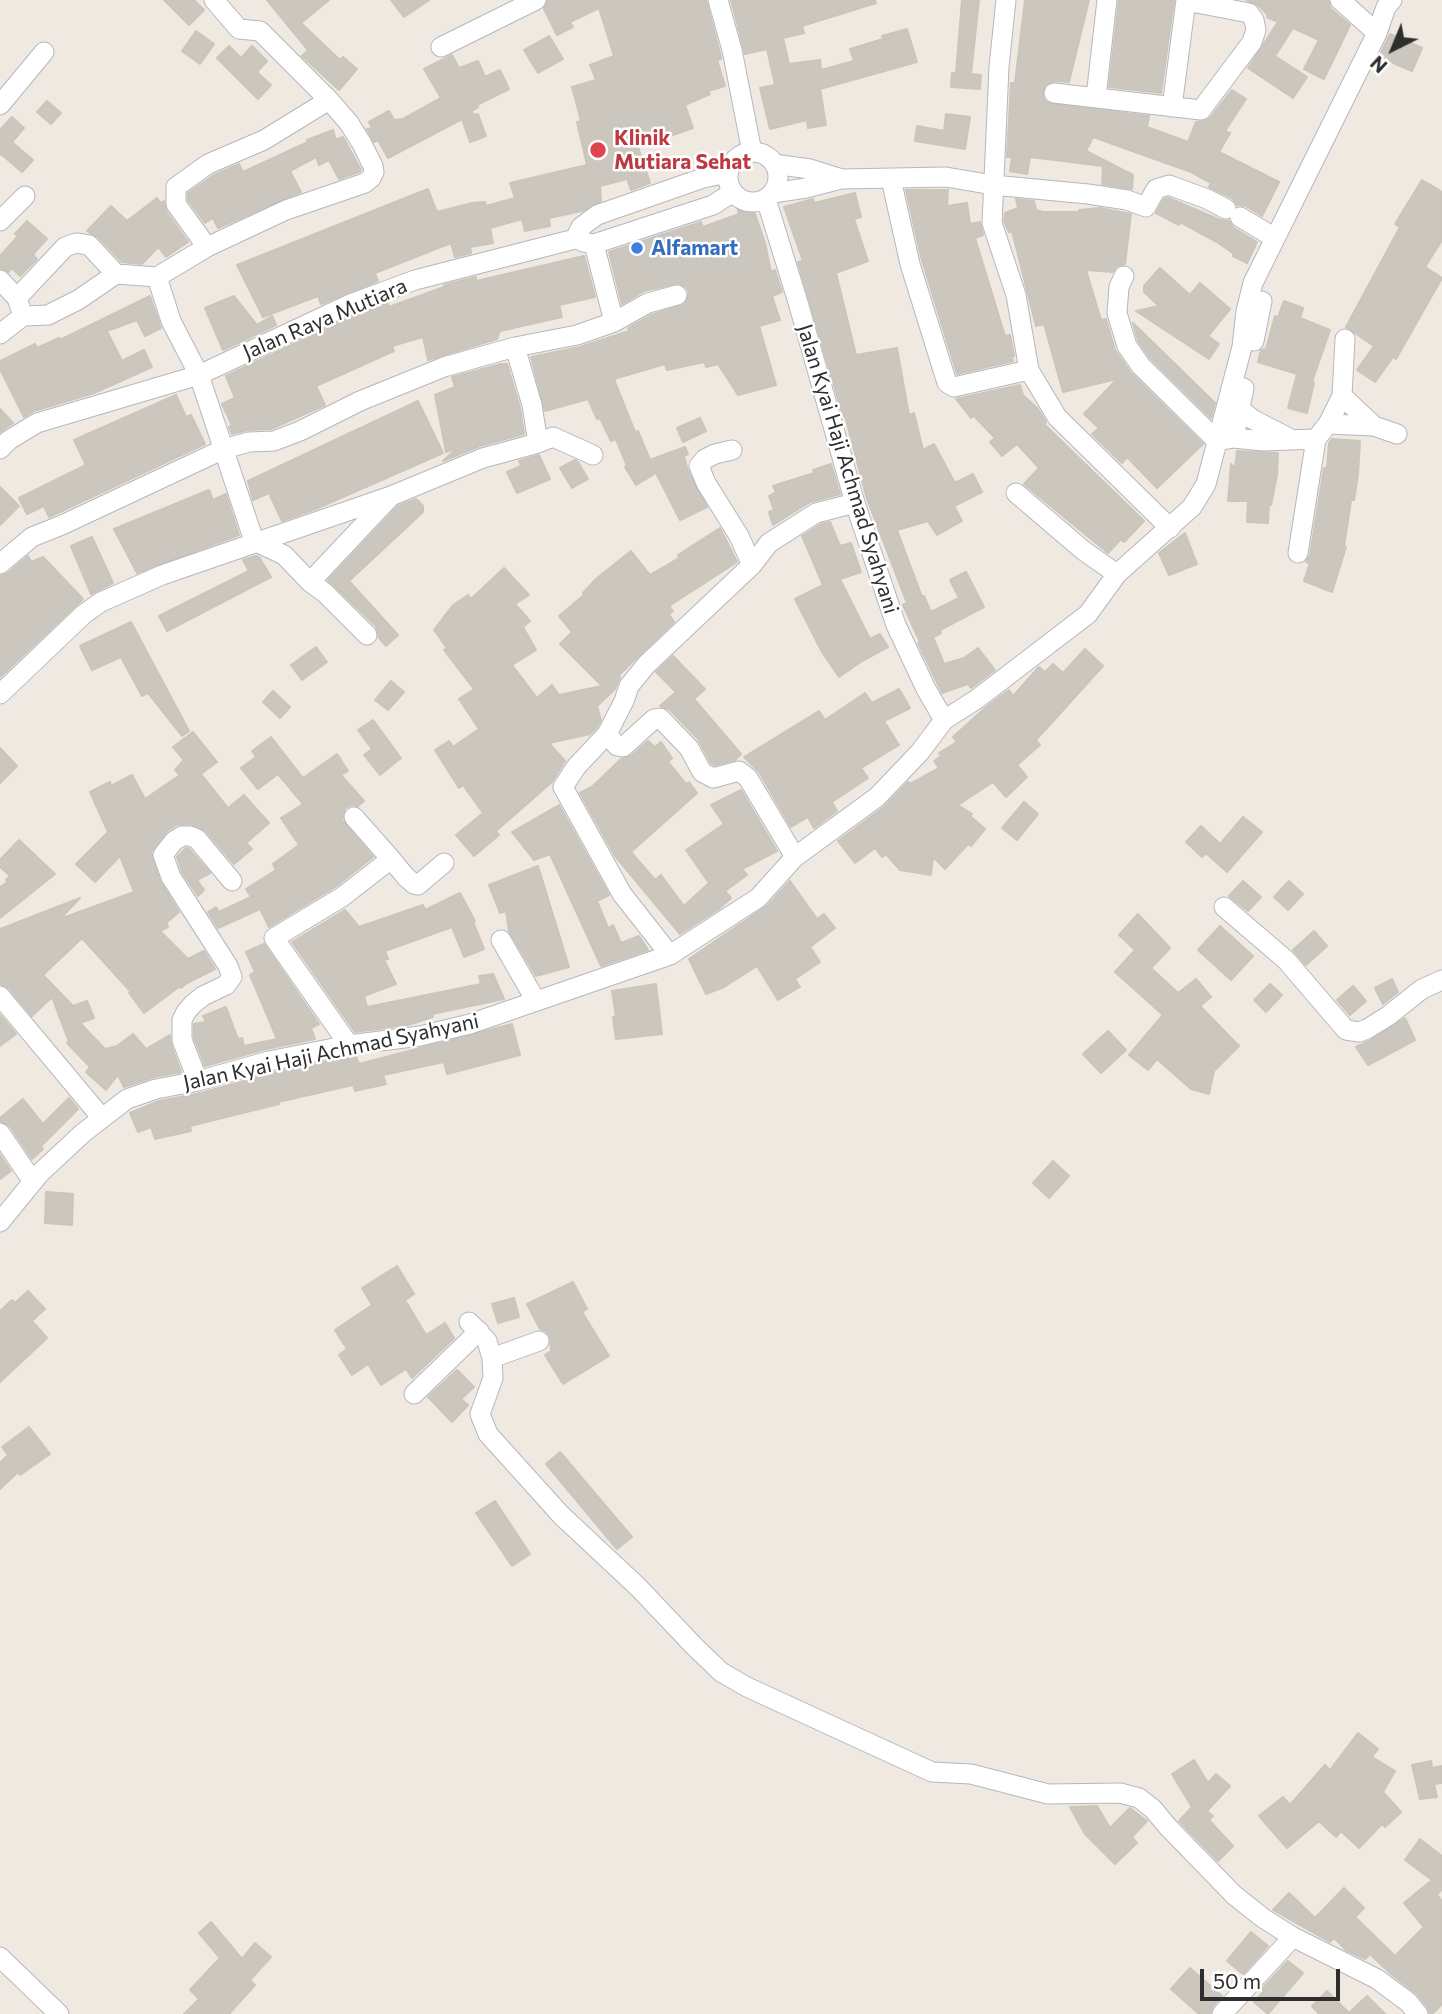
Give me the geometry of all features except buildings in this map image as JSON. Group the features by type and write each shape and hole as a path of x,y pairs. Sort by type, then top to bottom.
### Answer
{"street":[{"path":"0,280 20,307 48,315 78,300 116,274 157,277 207,247 286,210 365,183 371,178 374,173 373,166 362,144 349,123 329,100 260,31 239,29 214,0"},
{"path":"441,47 536,0"},
{"path":"718,0 732,50 752,152"},
{"path":"1006,0 999,67 992,223 1016,295 1029,370 1057,417 1170,528"},
{"path":"1096,97 1107,0"},
{"path":"1340,0 1377,33"},
{"path":"1225,440 1253,283 1392,0"},
{"path":"1054,93 1096,97 1172,107 1201,110 1252,42 1256,30 1249,13 1186,1 1172,107"},
{"path":"0,105 44,52"},
{"path":"207,247 176,204 176,187 208,164 264,139 329,100"},
{"path":"769,196 778,178 774,164 768,157 752,152 736,158 728,173 729,186 738,198 751,202 842,179 946,177 993,185 1088,194 1127,200 1146,207 1156,189 1169,185 1207,199 1275,238"},
{"path":"774,164 810,169 842,179"},
{"path":"728,173 704,178 597,215 581,227 575,239 594,243 713,205 733,192"},
{"path":"891,179 910,264 947,383 954,387 1029,370"},
{"path":"0,221 25,196"},
{"name":"Jalan Kyai Haji Achmad Syahyani","path":"0,1222 33,1182 83,1133 127,1099 156,1089 198,1081 269,1061 470,1024 670,955 758,898 795,857 877,797 920,752 944,720 896,625 855,503 769,196"},
{"name":"Jalan Raya Mutiara","path":"0,449 9,440 37,423 199,375 348,305 415,280 575,239"},
{"path":"0,334 65,247 76,243 89,245 116,274"},
{"path":"594,243 614,322"},
{"path":"1124,276 1119,287 1117,313 1127,346 1141,366 1225,440 1293,440 1322,432 1374,426"},
{"path":"157,277 171,320 199,375 254,541 284,555 367,635"},
{"path":"0,564 32,537 224,449 249,442 274,441 444,367 515,347 577,335 614,322 648,303 677,295"},
{"path":"944,720 1088,614 1117,574 1192,507 1206,484 1239,408 1262,301"},
{"path":"1298,553 1322,432 1342,396 1345,339"},
{"path":"515,347 532,405 538,443"},
{"path":"1342,396 1374,426 1397,434"},
{"path":"1239,408 1252,419 1293,440"},
{"path":"0,694 75,622 101,602 162,575 254,541 391,496 483,458 553,437 593,455"},
{"path":"732,450 715,454 699,466 706,483 739,536 752,565"},
{"path":"1016,493 1084,551 1117,574"},
{"path":"310,582 391,496"},
{"path":"670,955 622,894 563,788 576,767 607,734 629,686 647,664 752,565 769,543 816,513 855,503"},
{"path":"607,734 617,746 623,747 654,719 660,718 689,748 702,772 713,778 739,771 748,778 795,857"},
{"path":"354,817 406,877 418,885 444,863"},
{"path":"198,1081 182,1041 182,1020 193,1004 226,985 232,977 228,966 171,877 163,855 174,841 190,835 197,839 232,881"},
{"path":"349,1045 274,939 342,897 391,859"},
{"path":"1224,907 1286,960 1346,1030 1359,1032 1367,1029 1422,989 1442,980"},
{"path":"502,940 536,1001"},
{"path":"0,996 102,1118"},
{"path":"0,1133 33,1182"},
{"path":"414,1394 474,1327 487,1341 492,1358 493,1378 480,1414 488,1434 561,1515 638,1587 721,1672 747,1687 932,1772 971,1774 1048,1794 1120,1793 1139,1798 1153,1809 1234,1895 1263,1918 1293,1937 1377,1979 1408,2002 1418,2014"},
{"path":"492,1358 539,1341"},
{"path":"1222,2014 1293,1937"},
{"path":"0,1957 59,2014"}],"place":[{"name":"Klinik Mutiara Sehat","path":"598,150"},
{"name":"Alfamart","path":"637,248"}]}
